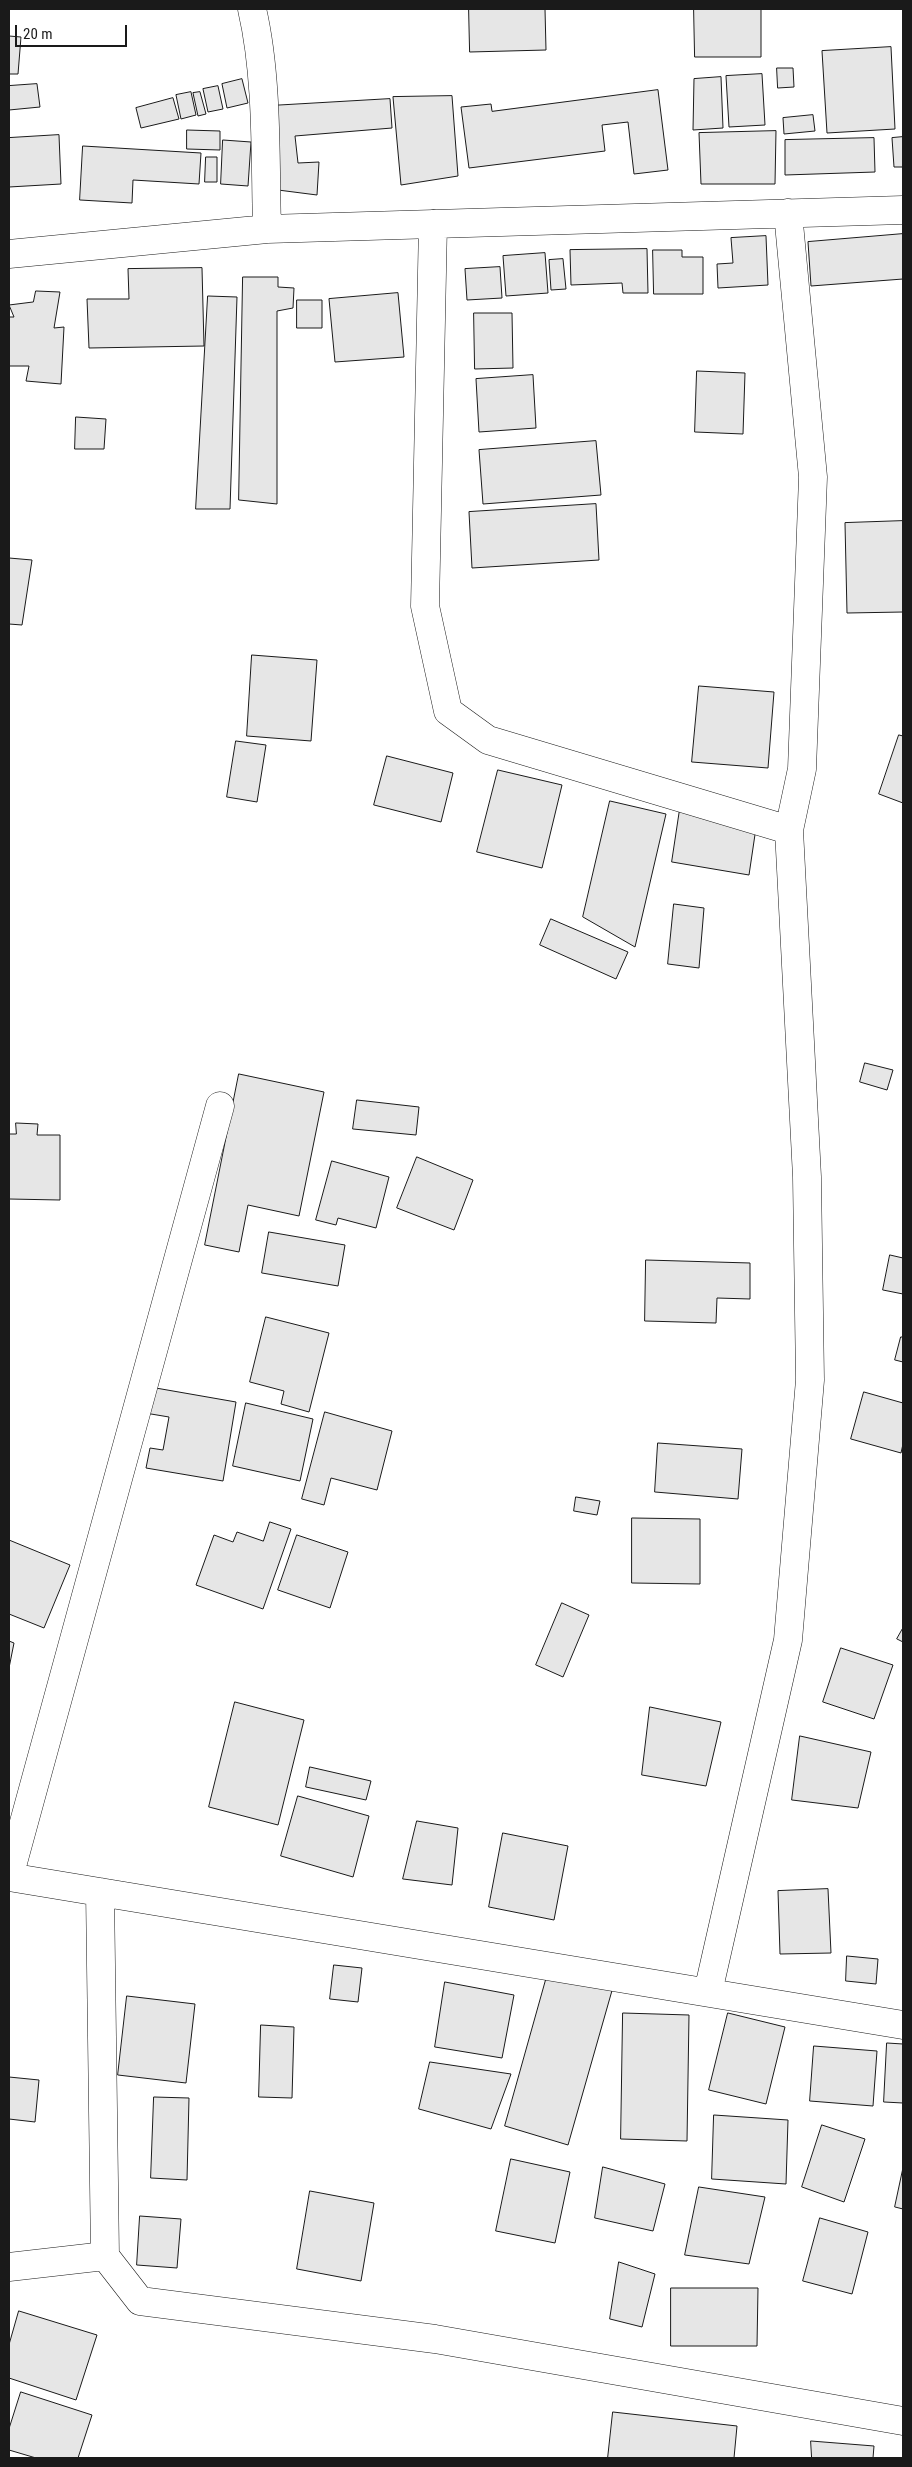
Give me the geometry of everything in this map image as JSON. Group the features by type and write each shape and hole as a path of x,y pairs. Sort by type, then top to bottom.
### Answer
{"street":[{"path":"252,9 257,33 262,98 267,229"},
{"path":"9,254 267,229 903,210"},
{"path":"708,1992 788,1640 810,1380 807,1177 788,830 802,769 813,476 788,213"},
{"path":"432,224 425,606 448,710 488,740 788,830"},
{"path":"220,1106 9,1877 903,2025"},
{"path":"100,1892 105,2256 140,2301 434,2338 903,2421"},
{"path":"9,2267 105,2256"}],"building":[{"path":"469,9 545,9 546,50 470,52"},
{"path":"694,9 761,9 761,57 695,57"},
{"path":"9,36 21,37 18,74 9,74"},
{"path":"891,47 895,129 827,133 822,51"},
{"path":"777,68 793,68 794,87 778,88"},
{"path":"762,74 765,125 729,127 726,76"},
{"path":"721,77 723,128 693,130 694,79"},
{"path":"242,79 248,103 227,108 222,84"},
{"path":"37,84 40,107 9,110 9,86"},
{"path":"218,86 223,109 208,112 203,89"},
{"path":"658,90 668,170 634,174 628,122 602,125 605,151 469,168 461,107 491,104 492,111"},
{"path":"191,92 196,115 181,119 176,95"},
{"path":"200,92 206,114 198,116 193,93"},
{"path":"452,96 458,176 401,185 393,97"},
{"path":"173,98 179,119 141,128 136,108"},
{"path":"390,99 392,128 295,136 298,163 319,162 317,195 278,190 269,106"},
{"path":"813,115 815,131 784,134 783,118"},
{"path":"187,130 220,131 220,150 187,149"},
{"path":"776,131 775,184 701,184 699,133"},
{"path":"59,135 61,184 9,187 9,138"},
{"path":"903,137 903,167 894,167 892,138"},
{"path":"874,138 875,172 785,175 785,140"},
{"path":"223,140 251,142 248,186 221,184"},
{"path":"83,146 201,153 199,184 133,180 132,203 80,200"},
{"path":"206,157 217,157 217,182 205,182"},
{"path":"903,234 903,279 811,286 808,242"},
{"path":"766,236 768,285 718,288 717,264 733,263 731,238"},
{"path":"647,249 648,293 623,293 622,283 571,285 570,250"},
{"path":"653,250 682,250 682,257 703,257 703,294 654,294"},
{"path":"545,253 548,293 506,296 503,256"},
{"path":"563,259 566,289 551,290 549,260"},
{"path":"500,267 502,298 467,300 465,269"},
{"path":"202,268 204,346 89,348 87,299 129,299 128,269"},
{"path":"243,277 278,277 278,287 294,288 293,308 277,311 277,504 239,500"},
{"path":"36,291 60,292 54,328 64,327 61,384 26,381 29,366 9,366 9,317 14,317 9,305 33,302"},
{"path":"398,293 404,357 335,362 329,299"},
{"path":"208,296 237,297 230,509 196,509"},
{"path":"297,300 322,300 322,328 297,328"},
{"path":"474,313 512,313 513,368 475,369"},
{"path":"697,371 745,373 743,434 695,432"},
{"path":"533,375 536,428 479,432 476,379"},
{"path":"76,417 106,419 104,449 75,449"},
{"path":"596,441 601,495 483,504 479,450"},
{"path":"596,504 599,560 472,568 469,512"},
{"path":"903,521 903,612 847,613 845,523"},
{"path":"9,558 32,560 22,625 9,624"},
{"path":"252,655 317,660 311,741 247,736"},
{"path":"699,686 774,692 768,768 692,762"},
{"path":"899,735 903,736 903,803 879,794"},
{"path":"236,741 266,745 257,802 227,797"},
{"path":"387,756 453,773 441,822 374,805"},
{"path":"498,770 562,785 542,868 477,852"},
{"path":"610,801 666,814 635,947 583,917"},
{"path":"680,809 757,821 749,875 672,862"},
{"path":"674,904 704,908 699,968 668,964"},
{"path":"551,919 628,952 616,979 540,945"},
{"path":"865,1063 893,1070 887,1090 860,1082"},
{"path":"239,1074 324,1092 299,1216 248,1205 239,1252 205,1245"},
{"path":"357,1100 419,1107 416,1135 353,1129"},
{"path":"16,1123 38,1124 37,1135 60,1135 60,1200 9,1199 9,1134 16,1134"},
{"path":"417,1157 473,1180 454,1230 397,1208"},
{"path":"332,1161 389,1177 376,1228 338,1218 336,1225 316,1220"},
{"path":"269,1232 345,1245 338,1286 262,1273"},
{"path":"890,1255 903,1258 903,1294 883,1290"},
{"path":"646,1260 750,1263 750,1299 717,1298 716,1323 645,1321"},
{"path":"266,1317 329,1333 309,1412 281,1404 284,1391 250,1382"},
{"path":"901,1337 903,1337 903,1362 895,1360"},
{"path":"150,1387 236,1402 223,1481 146,1468 150,1448 163,1450 169,1417 145,1413"},
{"path":"864,1392 903,1403 903,1444 901,1453 851,1439"},
{"path":"246,1403 313,1419 300,1481 233,1466"},
{"path":"325,1412 392,1431 377,1490 331,1478 324,1505 302,1499"},
{"path":"658,1443 742,1449 738,1499 655,1492"},
{"path":"576,1497 600,1501 597,1515 574,1511"},
{"path":"632,1518 700,1519 700,1584 632,1583"},
{"path":"270,1522 291,1529 263,1609 196,1585 214,1535 233,1542 237,1532 263,1541"},
{"path":"297,1535 348,1552 330,1608 278,1590"},
{"path":"9,1540 70,1565 44,1628 9,1614"},
{"path":"562,1603 589,1615 563,1677 536,1665"},
{"path":"903,1628 903,1642 897,1639"},
{"path":"9,1641 14,1643 9,1668"},
{"path":"841,1648 893,1665 874,1719 823,1702"},
{"path":"235,1702 304,1720 278,1825 209,1807"},
{"path":"650,1707 721,1722 706,1786 642,1775"},
{"path":"800,1736 871,1752 858,1808 792,1800"},
{"path":"310,1767 371,1781 366,1800 306,1787"},
{"path":"298,1796 369,1816 353,1877 281,1856"},
{"path":"417,1821 458,1828 452,1885 403,1879"},
{"path":"503,1833 568,1846 554,1920 489,1907"},
{"path":"828,1889 831,1953 780,1954 778,1891"},
{"path":"847,1956 878,1959 876,1984 846,1981"},
{"path":"334,1965 362,1968 358,2002 330,1999"},
{"path":"549,1969 613,1987 568,2145 505,2126"},
{"path":"445,1982 514,1995 502,2058 435,2047"},
{"path":"127,1996 195,2004 186,2083 118,2075"},
{"path":"623,2013 689,2015 687,2141 621,2139"},
{"path":"728,2013 785,2027 766,2104 709,2090"},
{"path":"261,2025 294,2027 292,2098 259,2097"},
{"path":"887,2043 903,2044 903,2103 884,2102"},
{"path":"814,2046 877,2051 873,2106 810,2101"},
{"path":"430,2062 511,2074 491,2129 419,2109"},
{"path":"9,2077 39,2080 35,2122 9,2119"},
{"path":"154,2097 189,2098 187,2180 151,2178"},
{"path":"714,2115 788,2120 786,2184 712,2179"},
{"path":"822,2125 865,2139 844,2202 802,2187"},
{"path":"511,2159 570,2172 555,2243 496,2231"},
{"path":"603,2167 665,2184 653,2231 595,2218"},
{"path":"903,2168 903,2209 895,2207"},
{"path":"699,2187 765,2197 749,2264 685,2255"},
{"path":"310,2191 374,2203 361,2281 297,2269"},
{"path":"140,2216 181,2219 177,2268 137,2265"},
{"path":"820,2218 868,2232 852,2294 803,2281"},
{"path":"619,2262 655,2274 642,2327 610,2319"},
{"path":"671,2288 758,2288 757,2346 671,2346"},
{"path":"19,2311 97,2335 76,2400 9,2378 9,2345"},
{"path":"21,2392 92,2415 78,2458 36,2458 9,2450 9,2429"},
{"path":"613,2412 737,2426 734,2458 608,2458"},
{"path":"811,2441 874,2446 873,2458 812,2458"}]}
